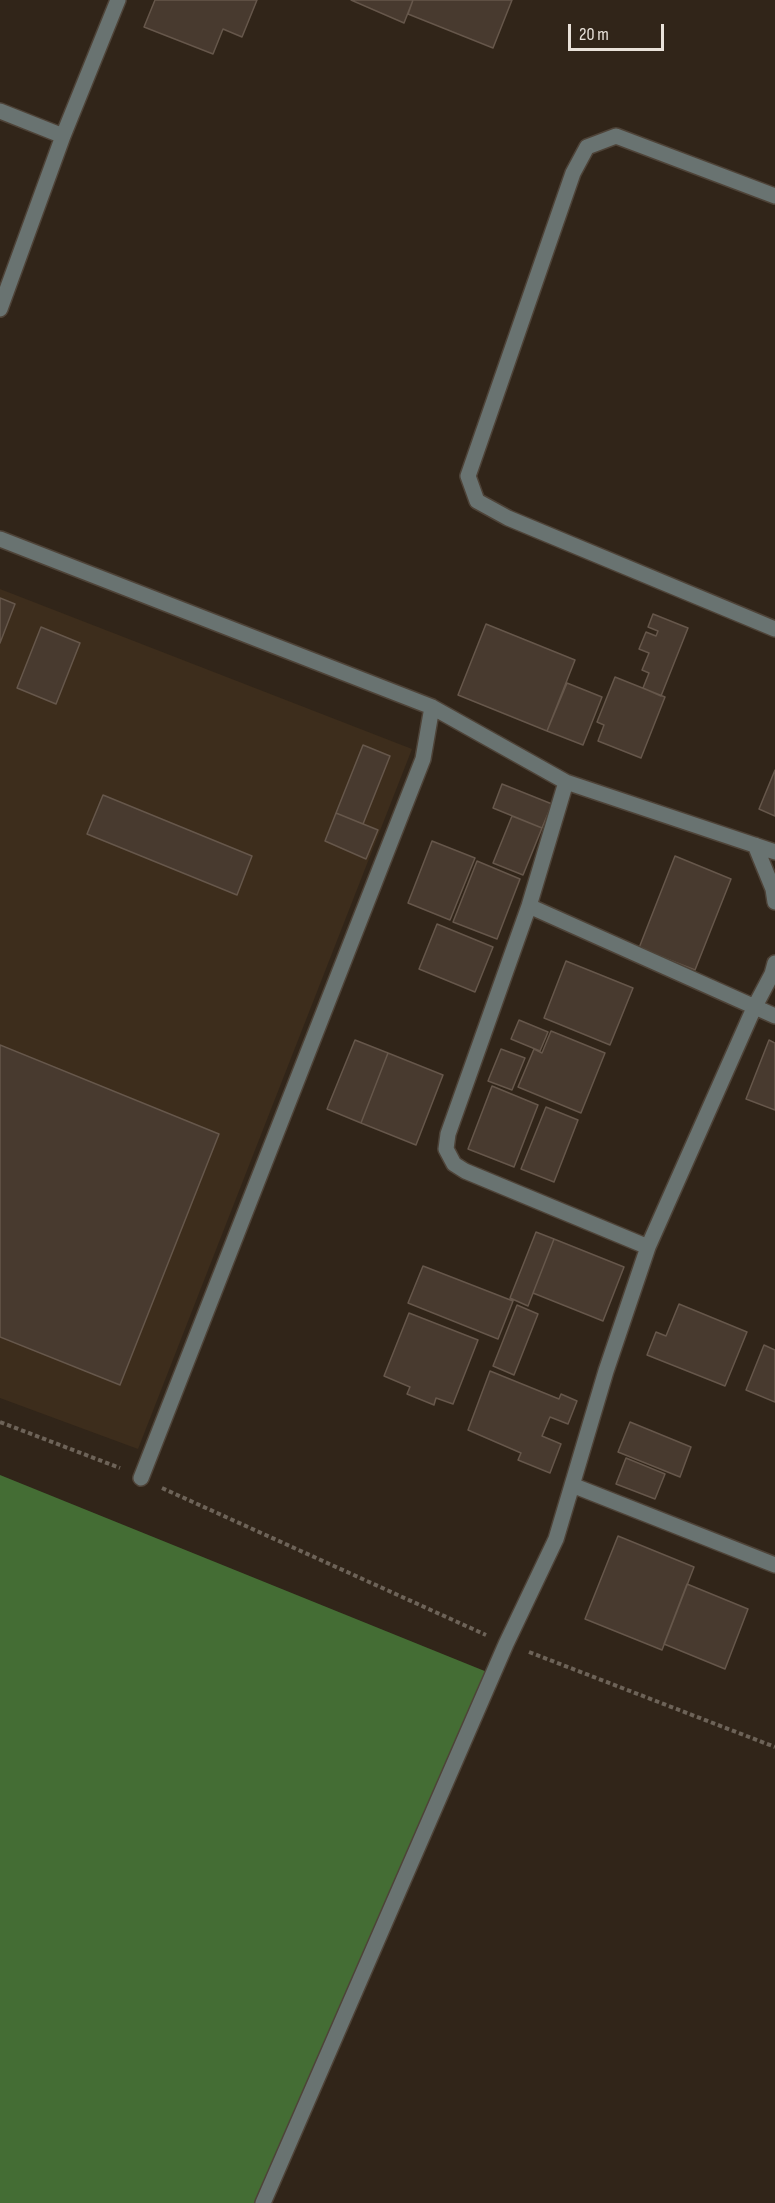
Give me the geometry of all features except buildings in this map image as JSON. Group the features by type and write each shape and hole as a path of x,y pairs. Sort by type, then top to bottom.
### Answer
{"street":[{"path":"0,309 63,136 118,0"},
{"path":"0,111 63,136"},
{"path":"775,196 616,136 587,147 573,173 468,476 477,501 507,518 775,629"},
{"path":"0,539 432,707 566,782 775,852"},
{"path":"141,1478 423,759 432,707"},
{"path":"566,782 529,906 448,1134 446,1149 454,1164 465,1171 648,1246"},
{"path":"755,845 773,889 775,902"},
{"path":"529,906 775,1016"},
{"path":"264,2203 506,1644 556,1539 606,1371 648,1246 775,963"},
{"path":"572,1485 775,1565"}],"path":[{"path":"0,1422 112,1465 506,1644 775,1747"}],"shaded area":[{"path":"0,589 412,749 138,1449 0,1398"}],"green space":[{"path":"0,1475 492,1674 255,2203 0,2203"}]}
